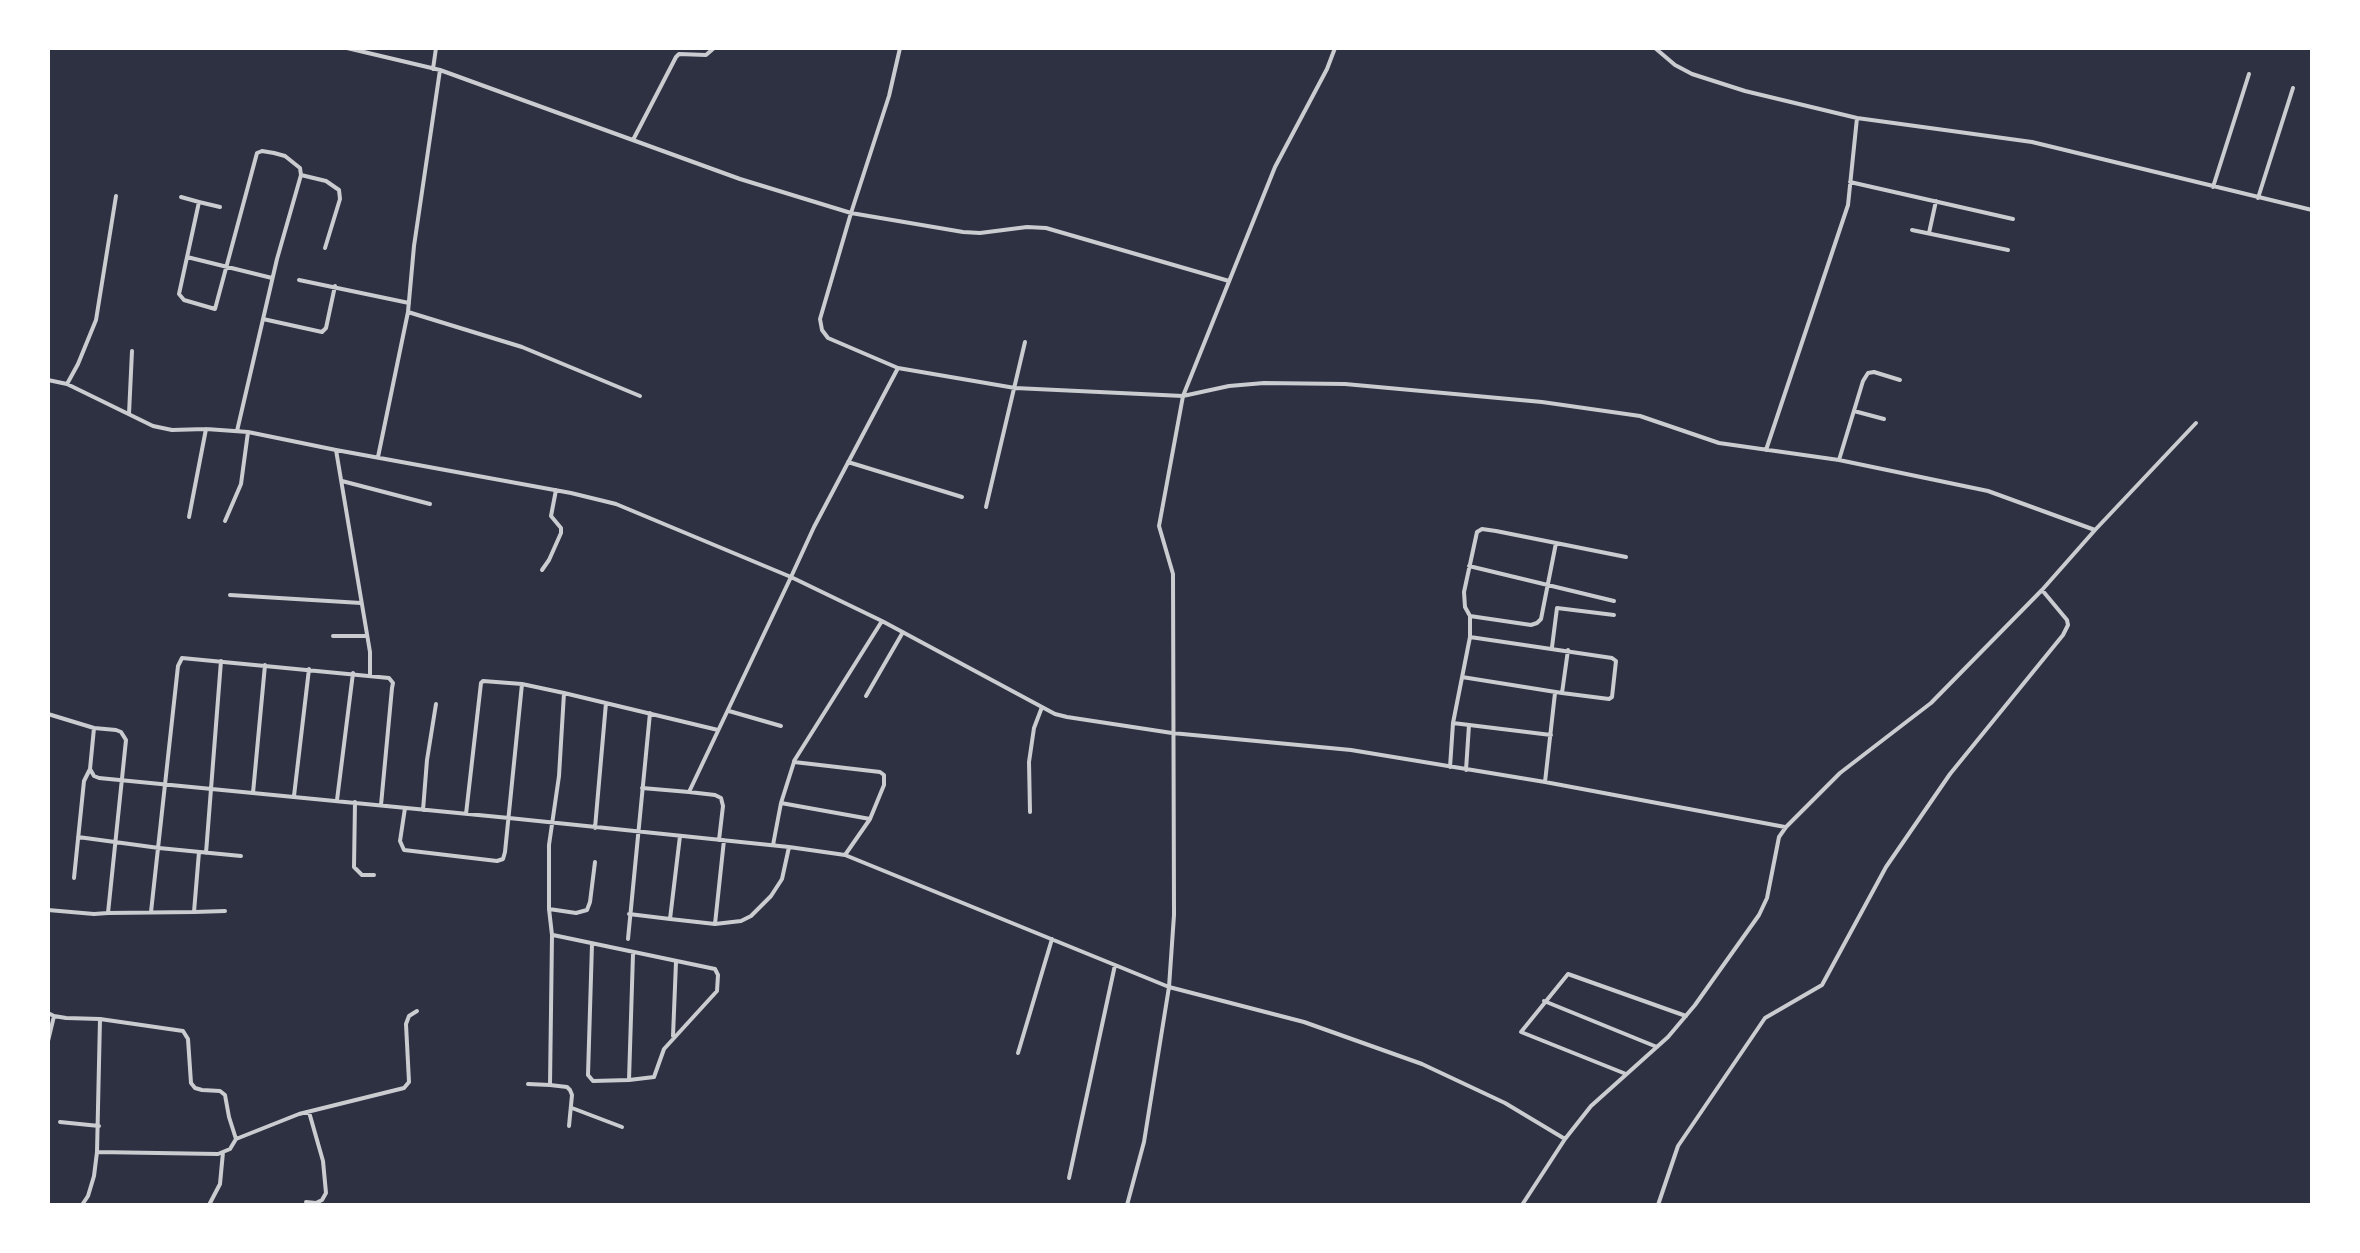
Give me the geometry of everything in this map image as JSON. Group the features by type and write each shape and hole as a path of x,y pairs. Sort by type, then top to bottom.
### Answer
{"street":[{"path":"350,48 440,70 740,179 851,213 963,232 1046,228 1229,281"},
{"path":"433,69 436,48"},
{"path":"633,140 676,57 679,54 706,55 714,48"},
{"path":"900,48 889,96 820,319 822,330 828,338 898,368 1015,388 1183,396 1229,386 1264,383 1345,384 1542,402 1640,416 1719,443 1839,460 1988,491 2095,530"},
{"path":"1127,1205 1144,1142 1169,987 1174,915 1173,574 1159,526 1183,396 1275,167 1335,48"},
{"path":"1655,48 1675,65 1692,74 1745,91 1857,118 2032,142 2312,209"},
{"path":"378,457 408,312 414,246 440,70"},
{"path":"2213,187 2249,74"},
{"path":"2258,198 2293,88"},
{"path":"1766,450 1848,205 1857,118"},
{"path":"199,202 179,294 180,298 212,309 218,307 257,153 263,151 285,156 298,165 301,175 272,278 237,431"},
{"path":"301,175 326,181 339,190 338,205 325,248"},
{"path":"1850,182 2013,219"},
{"path":"67,384 96,320 116,196"},
{"path":"181,197 220,207"},
{"path":"1929,233 1936,201"},
{"path":"1912,230 2008,250"},
{"path":"187,257 272,278"},
{"path":"299,280 409,303"},
{"path":"263,319 322,332 326,328 335,286"},
{"path":"408,312 522,347 640,396"},
{"path":"986,507 1025,342"},
{"path":"129,414 132,351"},
{"path":"689,792 814,527 898,368"},
{"path":"1839,460 1868,373 1900,380"},
{"path":"48,380 67,384 153,426 172,430 248,432 616,504 791,577 882,621 1055,714 1172,733 1351,750 1786,827"},
{"path":"1854,411 1884,419"},
{"path":"1522,1205 1565,1139 1591,1106 1668,1037 1759,915 1767,898 1779,837 1786,827 1840,773 1931,703 2042,590 2196,423"},
{"path":"189,517 206,429"},
{"path":"225,521 241,484 248,432"},
{"path":"336,450 367,636 370,675"},
{"path":"848,462 962,497"},
{"path":"342,481 430,504"},
{"path":"542,570 561,533 561,528 551,516 556,490"},
{"path":"1450,767 1453,723 1470,637 1470,616 1464,599 1477,532 1482,529 1626,557"},
{"path":"1470,616 1534,625 1541,619 1556,543"},
{"path":"1469,566 1614,601"},
{"path":"1658,1205 1678,1146 1765,1018 1822,985 1886,867 1950,774 2063,635 2067,620 2042,590"},
{"path":"230,595 361,603"},
{"path":"1552,647 1557,608 1614,615"},
{"path":"773,845 781,803 794,762 882,621"},
{"path":"866,696 903,632"},
{"path":"333,636 367,636"},
{"path":"1462,677 1562,693 1612,697 1615,660 1552,647 1470,637"},
{"path":"1562,693 1568,650"},
{"path":"151,912 179,662 185,657 386,676 393,683 381,806"},
{"path":"206,853 221,661"},
{"path":"253,793 265,665"},
{"path":"294,796 309,669"},
{"path":"337,800 353,673"},
{"path":"466,814 483,681 522,684 718,730"},
{"path":"405,808 400,841 404,850 497,861 504,857 522,684"},
{"path":"1545,782 1555,692"},
{"path":"550,1085 551,823 559,776 564,693"},
{"path":"595,828 606,702"},
{"path":"423,810 436,704"},
{"path":"1030,812 1029,762 1034,728 1042,707"},
{"path":"728,711 781,726"},
{"path":"628,939 650,713"},
{"path":"48,714 94,728 116,730 124,736 126,746 108,913"},
{"path":"1453,723 1551,735"},
{"path":"1466,770 1469,725"},
{"path":"74,878 84,781 90,769 94,728"},
{"path":"794,762 884,775 884,785 870,819 845,855"},
{"path":"90,769 94,776 164,786 337,800 845,855 1169,987 1304,1022 1422,1064 1505,1103 1565,1139"},
{"path":"642,788 721,798 722,840 715,924"},
{"path":"355,802 354,867 362,875 374,875"},
{"path":"781,803 870,819"},
{"path":"670,919 680,836"},
{"path":"78,837 241,856"},
{"path":"629,914 715,924 741,921 751,916 771,896 782,879 789,847"},
{"path":"194,912 199,852"},
{"path":"549,909 581,913 587,910 595,862"},
{"path":"48,910 94,914 225,911"},
{"path":"552,935 715,969 718,983 713,996 664,1049 654,1077 593,1081 588,1075 592,944"},
{"path":"1018,1053 1052,939"},
{"path":"629,1080 632,952"},
{"path":"673,1038 676,962"},
{"path":"1069,1178 1115,964"},
{"path":"1626,1074 1521,1032 1568,974 1686,1016"},
{"path":"1544,1001 1657,1047"},
{"path":"97,1152 218,1154 230,1149 236,1139 309,1112 406,1087 409,1082 406,1024 409,1016 417,1011"},
{"path":"48,1013 183,1031 188,1039 191,1083 195,1088 220,1091 225,1095 236,1139"},
{"path":"48,1041 54,1016"},
{"path":"82,1205 94,1176 97,1152 100,1019"},
{"path":"528,1084 567,1087 570,1090 572,1108 569,1126"},
{"path":"572,1108 622,1127"},
{"path":"306,1202 316,1203 326,1193 323,1161 309,1112"},
{"path":"60,1122 99,1126"},
{"path":"209,1205 220,1184 223,1152"}]}
